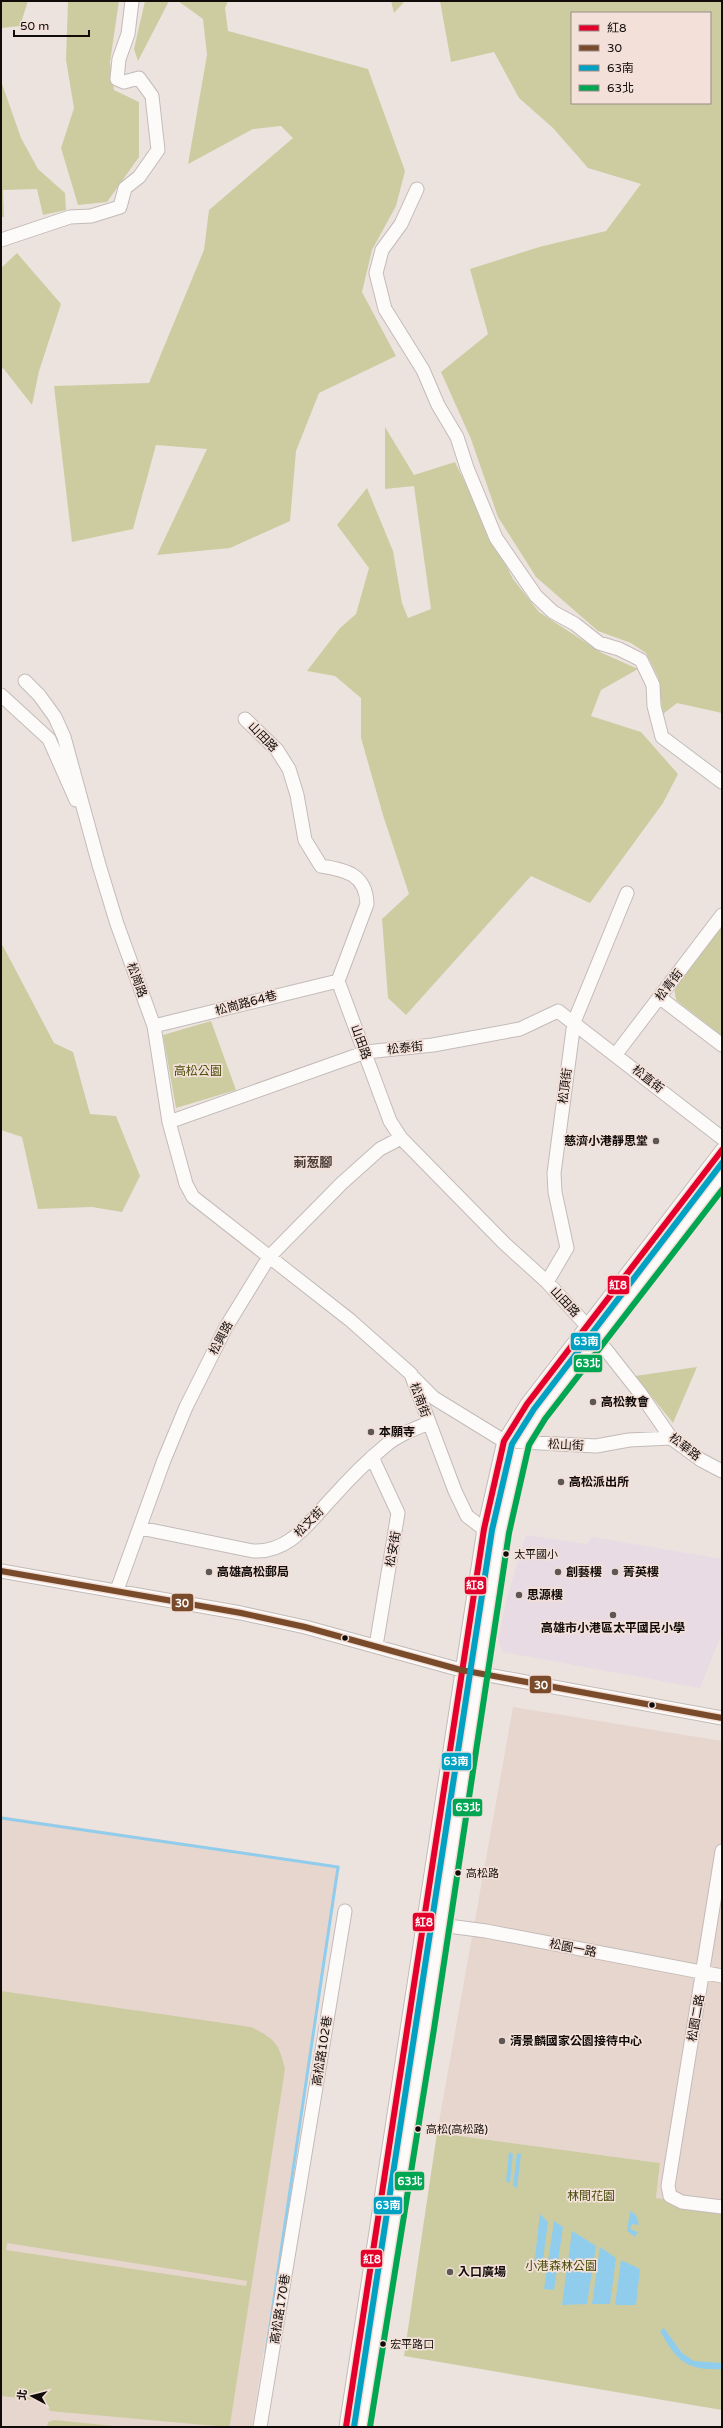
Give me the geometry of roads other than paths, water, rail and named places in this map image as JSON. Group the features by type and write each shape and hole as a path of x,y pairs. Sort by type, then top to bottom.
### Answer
{"street":[{"path":"1,240 70,217 92,216 120,207 125,188 139,177 158,150 152,96 139,78 124,82 117,79 119,59 128,34 132,1"},
{"path":"417,189 401,224 382,250 376,273 385,309 423,370 438,405 457,437 467,468 500,544 536,596 553,612 575,624 599,643 619,649 641,660 653,685 654,706 662,737 722,782"},
{"name":"松崗路","path":"24,681 39,695 55,717 64,737 117,924 154,1026 169,1122 186,1184 192,1197 269,1257"},
{"path":"1,695 49,739 72,794 85,812"},
{"name":"山田路","path":"245,719 277,750 289,769 297,795 305,840 321,866 350,873 360,881 366,892 367,904 338,981 366,1052 383,1105 401,1138 504,1242 546,1282 598,1338"},
{"name":"松頂街","path":"546,1282 566,1248 555,1192 554,1173 574,1022 627,893"},
{"name":"松青街","path":"616,1054 722,915"},
{"name":"松崗路64巷","path":"154,1026 338,981"},
{"path":"659,997 722,1045"},
{"name":"松泰街","path":"169,1122 366,1052 433,1045 520,1029 558,1011 574,1022"},
{"name":"松直街","path":"574,1022 722,1138"},
{"name":"松興路","path":"117,1590 164,1460 186,1407 226,1327 269,1257 342,1182 380,1149 401,1138"},
{"path":"346,2427 461,1670 484,1529 504,1441 527,1404 588,1327 722,1150"},
{"path":"362,2427 501,1532 521,1442 538,1414 722,1177"},
{"name":"松南街","path":"269,1257 350,1320 411,1374 428,1423 467,1516 484,1529 501,1532"},
{"name":"松華路","path":"598,1338 671,1438 701,1460 722,1471"},
{"name":"松山街","path":"411,1374 434,1398 504,1441 596,1446 629,1440 671,1438"},
{"name":"松文街","path":"140,1528 266,1552 290,1541 304,1530 372,1457 392,1441 428,1423"},
{"name":"松安街","path":"372,1457 398,1514 376,1646"},
{"path":"1,1571 117,1590 305,1627 461,1670 722,1718"},
{"name":"松園二路","path":"722,1851 704,1974 668,2186 670,2196 682,2202 722,2207"},
{"name":"高松路102巷","path":"299,2191 345,1911"},
{"name":"松園一路","path":"423,1922 486,1931 704,1974 722,1976"},
{"name":"高松路170巷","path":"260,2427 299,2191"}],"water":[{"path":"509,2152 513,2154 510,2183 506,2181"},
{"path":"517,2153 521,2154 517,2188 513,2186"},
{"path":"630,2211 636,2215 639,2225 632,2224 630,2229 638,2232 635,2237 627,2231"},
{"path":"540,2214 548,2222 542,2267 534,2266"},
{"path":"554,2221 563,2227 554,2290 544,2289"},
{"path":"572,2231 596,2246 587,2304 562,2305"},
{"path":"600,2247 616,2258 610,2304 592,2304"},
{"path":"621,2260 640,2269 636,2305 615,2305"},
{"path":"664,2328 682,2353 694,2361 722,2363 722,2369 699,2368 684,2362 671,2349 660,2331"}],"waterway":[{"path":"1,1818 338,1867 266,2352"}],"place":[{"name":"慈濟小港靜思堂","path":"656,1141"},
{"name":"高松教會","path":"593,1402"},
{"name":"本願寺","path":"371,1432"},
{"name":"高松派出所","path":"561,1482"},
{"name":"太平國小","path":"506,1554"},
{"name":"高雄高松郵局","path":"209,1572"},
{"name":"創藝樓","path":"558,1572"},
{"name":"菁英樓","path":"615,1572"},
{"name":"思源樓","path":"519,1595"},
{"name":"高雄市小港區太平國民小學","path":"613,1615"},
{"name":"高松路","path":"458,1873"},
{"name":"清景麟國家公園接待中心","path":"502,2041"},
{"name":"高松(高松路)","path":"418,2129"},
{"name":"入口廣場","path":"450,2272"},
{"name":"宏平路口","path":"383,2344"}],"district":[{"name":"莿葱腳","path":"313,1162"}],"park label":[{"name":"高松公園","path":"198,1071"},
{"name":"林間花園","path":"591,2196"},
{"name":"小港森林公園","path":"561,2266"}]}
